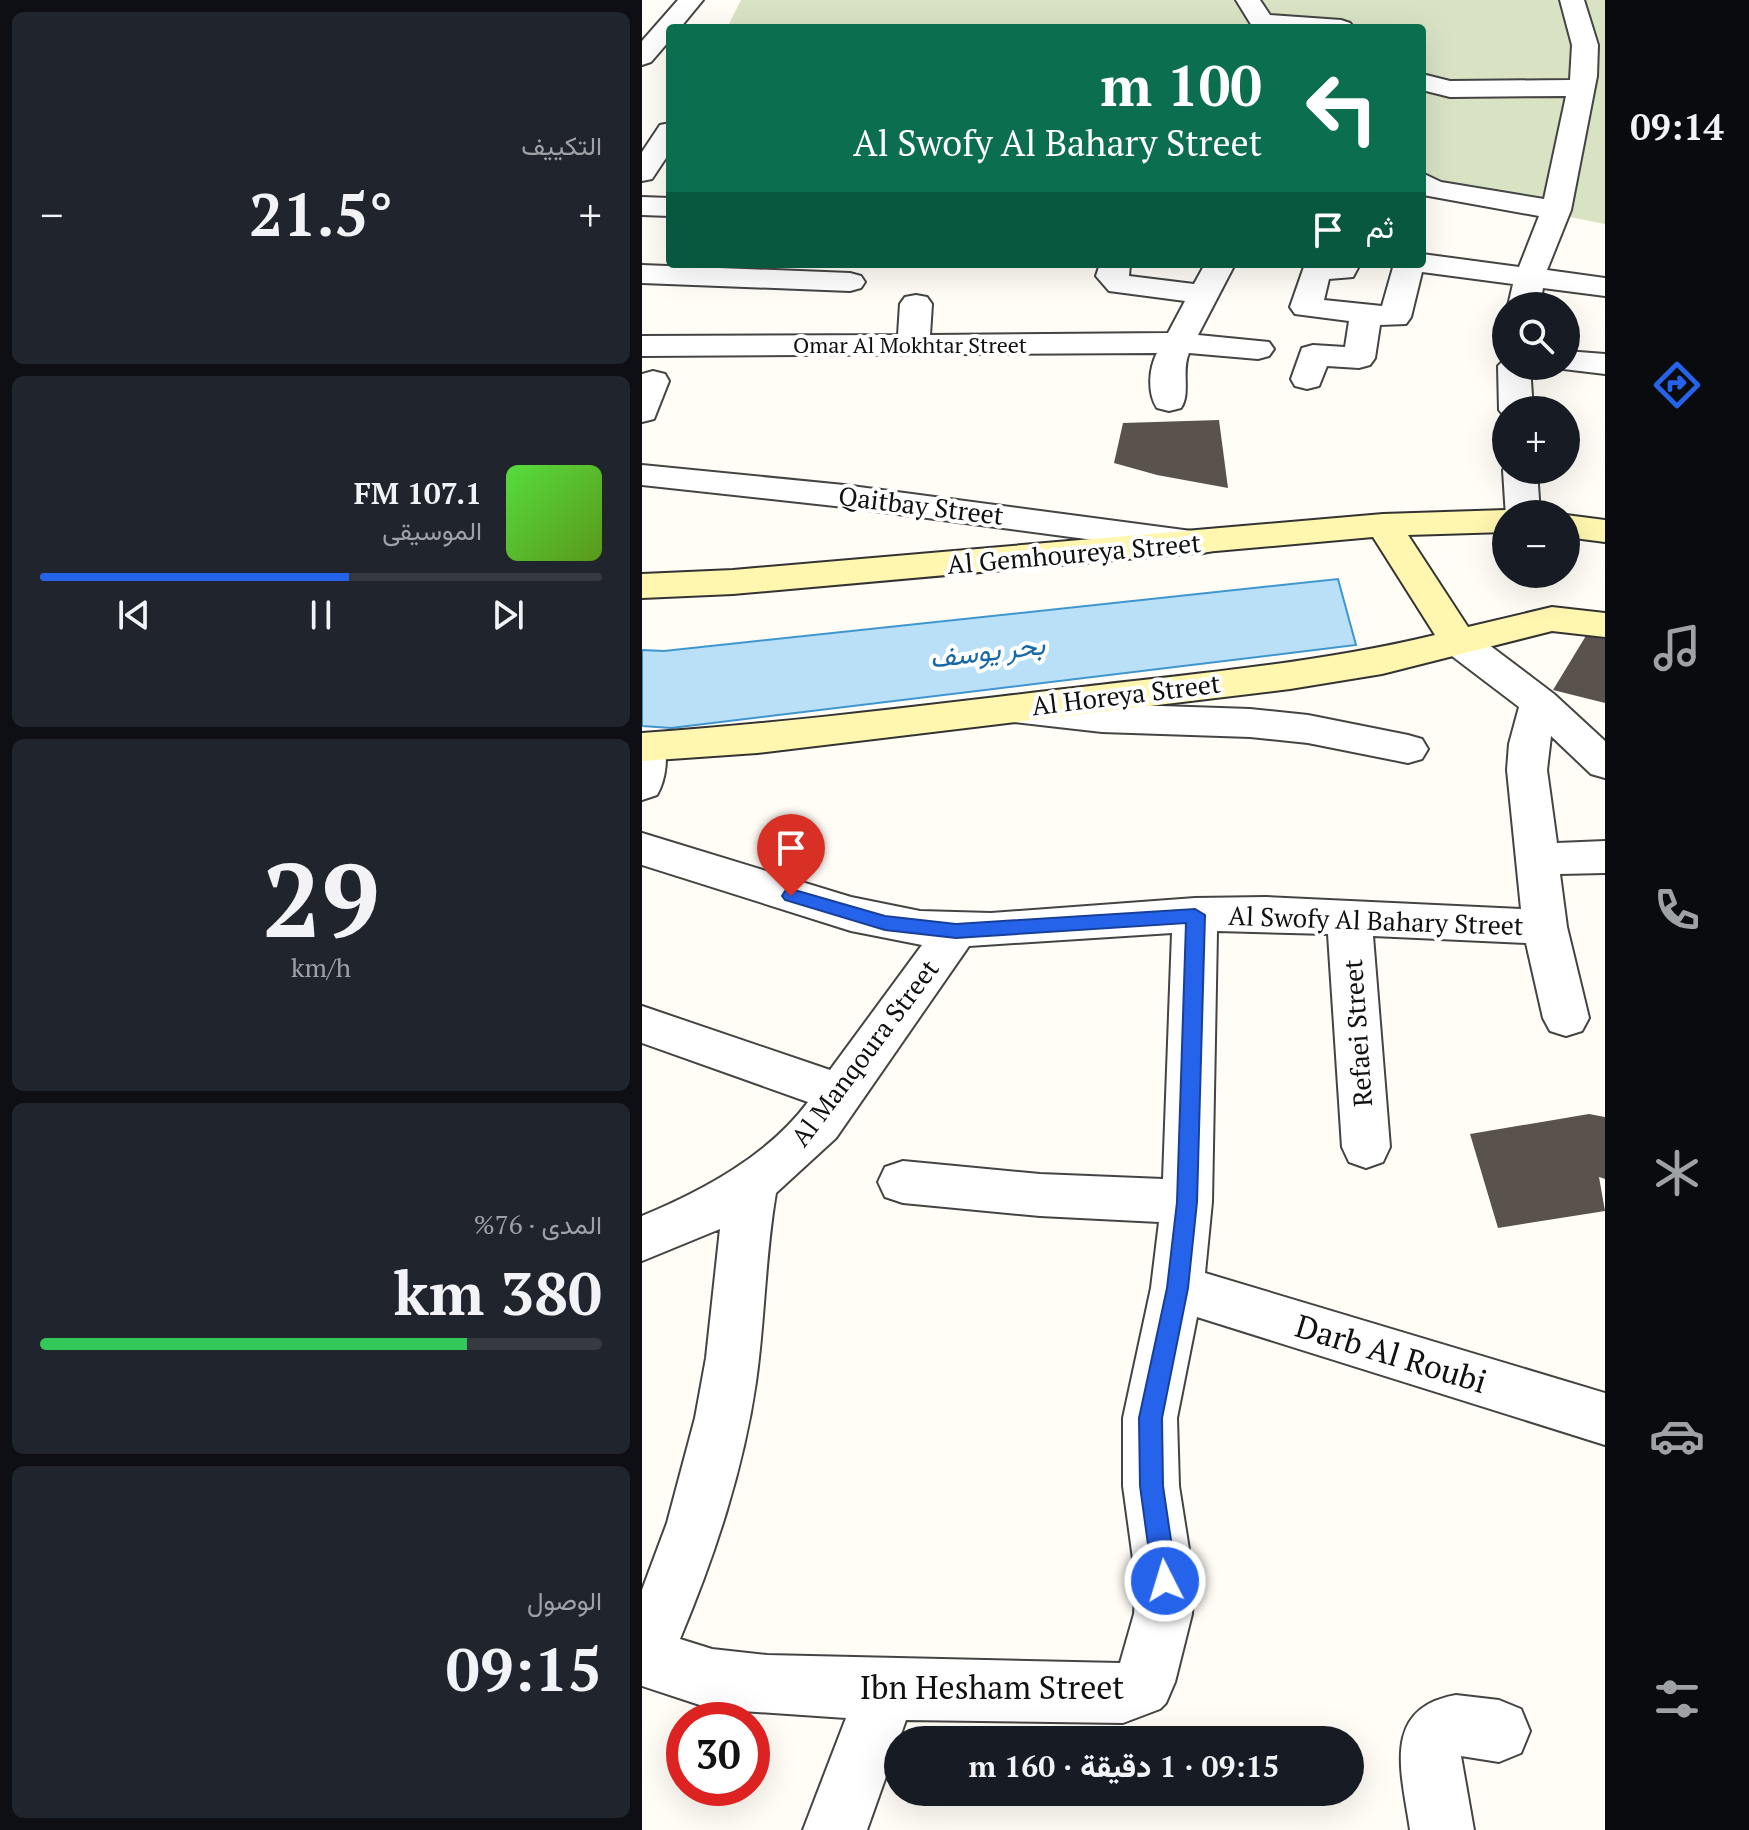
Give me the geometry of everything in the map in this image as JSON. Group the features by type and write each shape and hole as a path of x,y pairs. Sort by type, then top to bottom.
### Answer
{"street":[{"path":"670,24 691,0"},
{"path":"1248,0 1261,21 1295,24"},
{"path":"1527,291 1556,210 1582,88 1585,45 1572,0"},
{"path":"642,57 666,29"},
{"path":"1426,83 1450,89 1582,88"},
{"path":"654,164 666,139"},
{"path":"1426,185 1433,189 1556,210"},
{"path":"642,206 666,207"},
{"path":"1426,264 1527,291 1605,287"},
{"path":"1114,268 1111,276 1120,284 1204,294"},
{"path":"1169,401 1167,374 1177,343 1218,268"},
{"path":"1343,268 1342,271 1317,269 1306,307 1396,317 1408,268"},
{"path":"642,274 850,282"},
{"path":"913,345 916,304"},
{"path":"1307,379 1313,355 1359,358 1366,315"},
{"name":"Omar Al Mokhtar Street","path":"642,346 1177,343 1258,349"},
{"path":"1580,362 1605,364"},
{"path":"642,412 653,381"},
{"name":"Qaitbay Street","path":"642,475 844,496 1200,543"},
{"name":"Al Gemhoureya Street","path":"642,586 733,582 1383,525 1492,521"},
{"path":"1383,525 1458,641 1540,703 1605,764"},
{"path":"1580,528 1605,531"},
{"name":"Al Horeya Street","path":"643,760 757,739 1337,669 1426,651 1552,619 1605,625"},
{"path":"1540,703 1529,744 1527,770 1545,927 1566,1018"},
{"path":"1004,709 1102,718 1250,723 1308,729 1408,749"},
{"name":"Al Swofy Al Bahary Street","path":"642,849 885,923 956,931 1195,915 1266,914 1545,927"},
{"path":"1538,859 1605,857"},
{"name":"Ibn Hesham Street","path":"642,1656 712,1679 767,1685 1123,1693 1139,1688 1145,1682 1163,1614 1165,1581 1151,1486 1150,1418 1177,1288 1187,1202 1195,915"},
{"name":"Refaei Street","path":"1349,918 1366,1147"},
{"name":"Al Manqoura Street","path":"642,1239 704,1213 753,1183 819,1124 956,931"},
{"path":"642,1024 839,1093"},
{"path":"903,1182 1040,1195 1187,1202"},
{"path":"642,1656 660,1620 687,1546 714,1455 729,1383 747,1211 753,1183"},
{"name":"Darb Al Roubi","path":"1177,1288 1605,1419"},
{"path":"835,1830 887,1690"},
{"path":"1442,1830 1429,1750 1432,1738 1438,1730 1449,1725 1499,1731"}],"green space":[{"path":"741,0 1605,0 1605,224 1504,204 1426,180 1426,24 729,24"}],"water":[{"name":"بحر يوسف","path":"1338,579 1356,645 671,728 642,726 642,650 664,651"}],"building":[{"path":"1219,420 1228,488 1157,475 1114,463 1123,423"},
{"path":"1587,634 1605,638 1605,703 1553,690"},
{"path":"1589,1114 1605,1117 1605,1179 1599,1177 1605,1211 1498,1228 1470,1134"}],"route":[{"path":"791,896 885,923 956,931 1195,915 1187,1202 1177,1288 1150,1418 1151,1486 1163,1548 1165,1581"}]}
